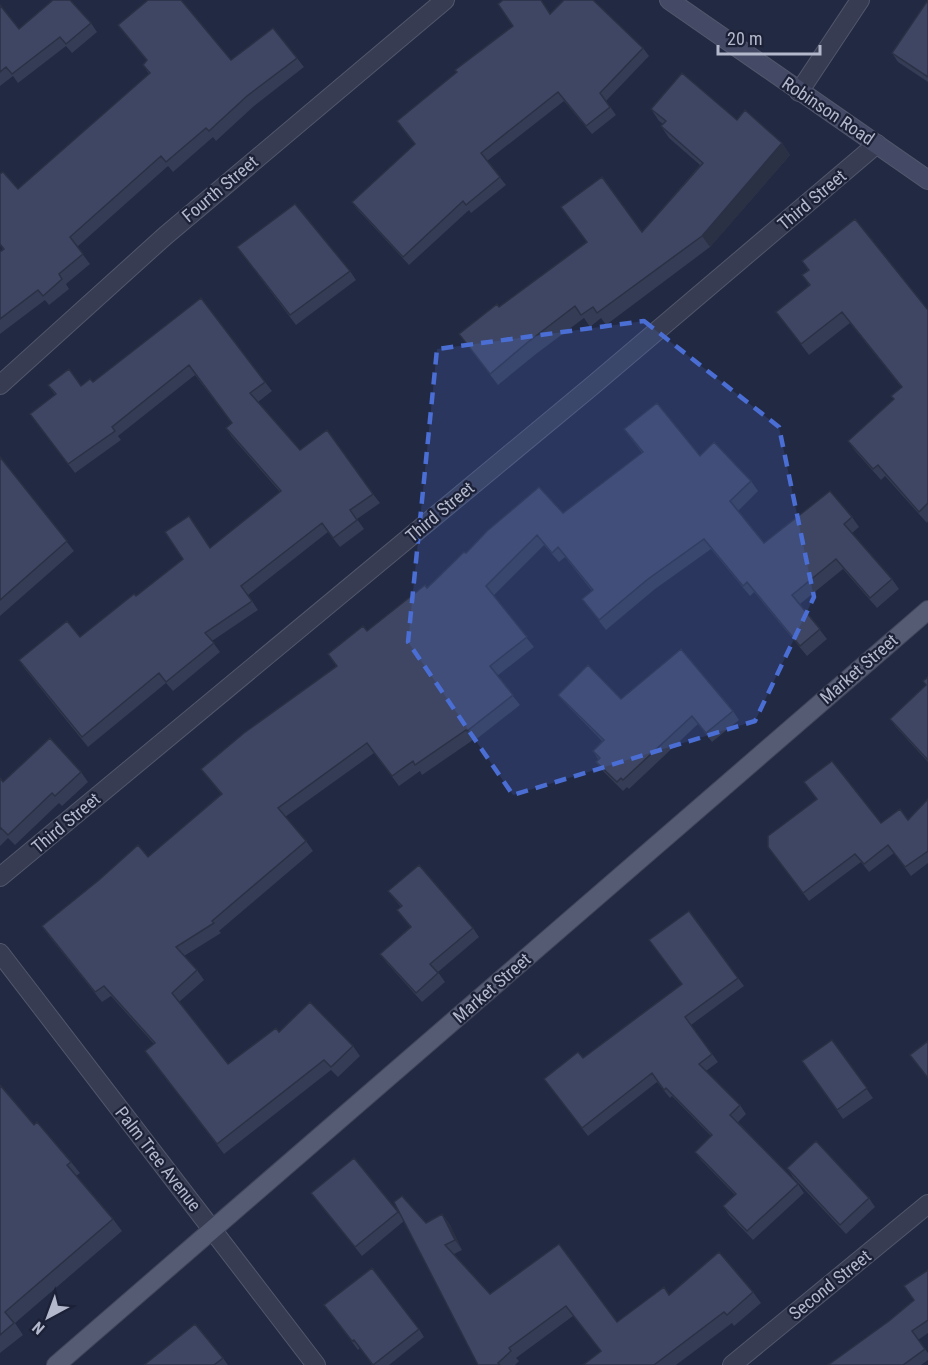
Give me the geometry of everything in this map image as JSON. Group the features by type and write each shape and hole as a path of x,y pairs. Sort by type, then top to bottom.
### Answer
{"main road":[{"name":"Robinson Road","path":"669,0 928,180"},
{"name":"Market Street","path":"56,1365 928,610"}],"street":[{"name":"Fourth Street","path":"0,385 165,236 445,0"},
{"path":"799,92 860,0"},
{"name":"Third Street","path":"0,877 601,378 877,144"},
{"name":"Palm Tree Avenue","path":"0,953 316,1365"},
{"name":"Second Street","path":"732,1365 928,1204"}],"highlighted area":[{"path":"644,321 779,427 814,597 755,721 513,795 408,642 437,349"}],"building":[{"path":"53,0 70,0 91,23 66,44 60,37 12,74 6,67 0,72 0,5 19,29"},
{"path":"148,0 181,0 231,60 273,28 297,58 247,96 209,131 206,128 166,162 161,156 70,237 83,254 59,274 62,279 43,296 38,290 0,319 0,252 4,249 0,244 0,174 3,172 18,189 150,73 143,65 147,60 118,25"},
{"path":"503,0 541,0 550,14 564,0 593,0 643,48 600,93 610,107 586,126 558,92 481,153 500,177 466,205 463,201 403,257 352,202 415,144 397,121 457,72 455,70 513,26 498,4"},
{"path":"928,0 928,77 892,53"},
{"path":"682,73 737,120 745,110 782,143 702,236 597,313 593,307 581,315 575,306 490,374 459,334 497,304 499,307 587,242 561,207 602,177 642,232 703,163 661,126 666,121 651,109"},
{"path":"295,204 350,271 290,315 237,247"},
{"path":"855,219 928,310 928,503 919,512 878,465 873,469 848,441 894,399 891,396 902,387 842,312 801,344 776,312 810,285 802,275 809,270 802,261"},
{"path":"201,298 265,382 250,393 300,450 327,430 373,494 350,510 357,520 333,538 322,523 241,586 252,601 205,633 214,643 166,682 159,673 82,737 19,660 67,621 80,637 183,559 165,532 189,516 210,548 281,491 226,428 232,423 189,365 112,427 115,431 68,464 30,414 56,394 48,385 69,369 81,386 90,379 93,382"},
{"path":"657,403 700,456 714,442 751,481 730,501 764,543 830,491 852,517 844,524 892,579 870,598 836,559 792,595 820,629 800,646 747,582 743,586 704,539 648,579 599,620 582,599 593,590 558,547 552,553 537,535 486,586 527,637 490,666 513,695 467,731 415,765 413,761 392,776 367,743 278,808 306,841 212,921 214,923 176,947 197,970 172,993 228,1064 276,1028 279,1032 310,1002 353,1046 331,1067 324,1060 217,1144 145,1051 155,1043 104,986 95,992 42,926 138,845 148,857 222,794 201,769 244,733 337,666 328,654 363,626 367,631 425,585 427,588 487,531 539,487 563,513 643,452 624,429"},
{"path":"0,457 67,541 0,600"},
{"path":"681,649 733,711 706,733 692,716 623,780 621,778 617,782 596,762 600,758 593,751 604,740 558,695 588,665 621,699"},
{"path":"928,677 928,760 890,719 926,685 923,681"},
{"path":"50,738 81,772 55,796 52,793 8,835 0,829 0,778 3,782"},
{"path":"832,761 881,823 900,809 908,820 928,799 928,851 905,867 888,845 864,864 855,854 803,893 768,847 768,836 817,799 804,782"},
{"path":"419,865 473,928 430,964 438,973 416,993 380,954 411,927 397,910 402,906 388,891"},
{"path":"689,911 738,978 685,1017 712,1054 699,1064 740,1105 730,1115 798,1184 747,1231 723,1206 736,1194 695,1152 712,1135 666,1088 664,1090 652,1073 582,1128 544,1079 578,1052 583,1058 682,984 649,940"},
{"path":"832,1040 867,1088 837,1110 802,1061"},
{"path":"928,1041 928,1078 910,1055"},
{"path":"0,1085 34,1125 37,1122 71,1162 67,1165 113,1219 5,1312 14,1323 0,1335"},
{"path":"816,1141 869,1198 840,1225 787,1168"},
{"path":"354,1158 398,1212 355,1247 311,1193"},
{"path":"402,1196 426,1223 442,1214 455,1240 445,1245 490,1294 559,1244 617,1322 664,1287 669,1295 719,1252 753,1292 727,1315 724,1312 654,1365 583,1365 601,1351 566,1306 509,1348 511,1351 498,1363 500,1365 478,1365 394,1202"},
{"path":"372,1268 419,1329 373,1365 324,1305"},
{"path":"928,1270 928,1320 912,1331 925,1349 903,1365 828,1365 914,1300 904,1286"},
{"path":"195,1324 223,1358 214,1365 144,1365"}]}
